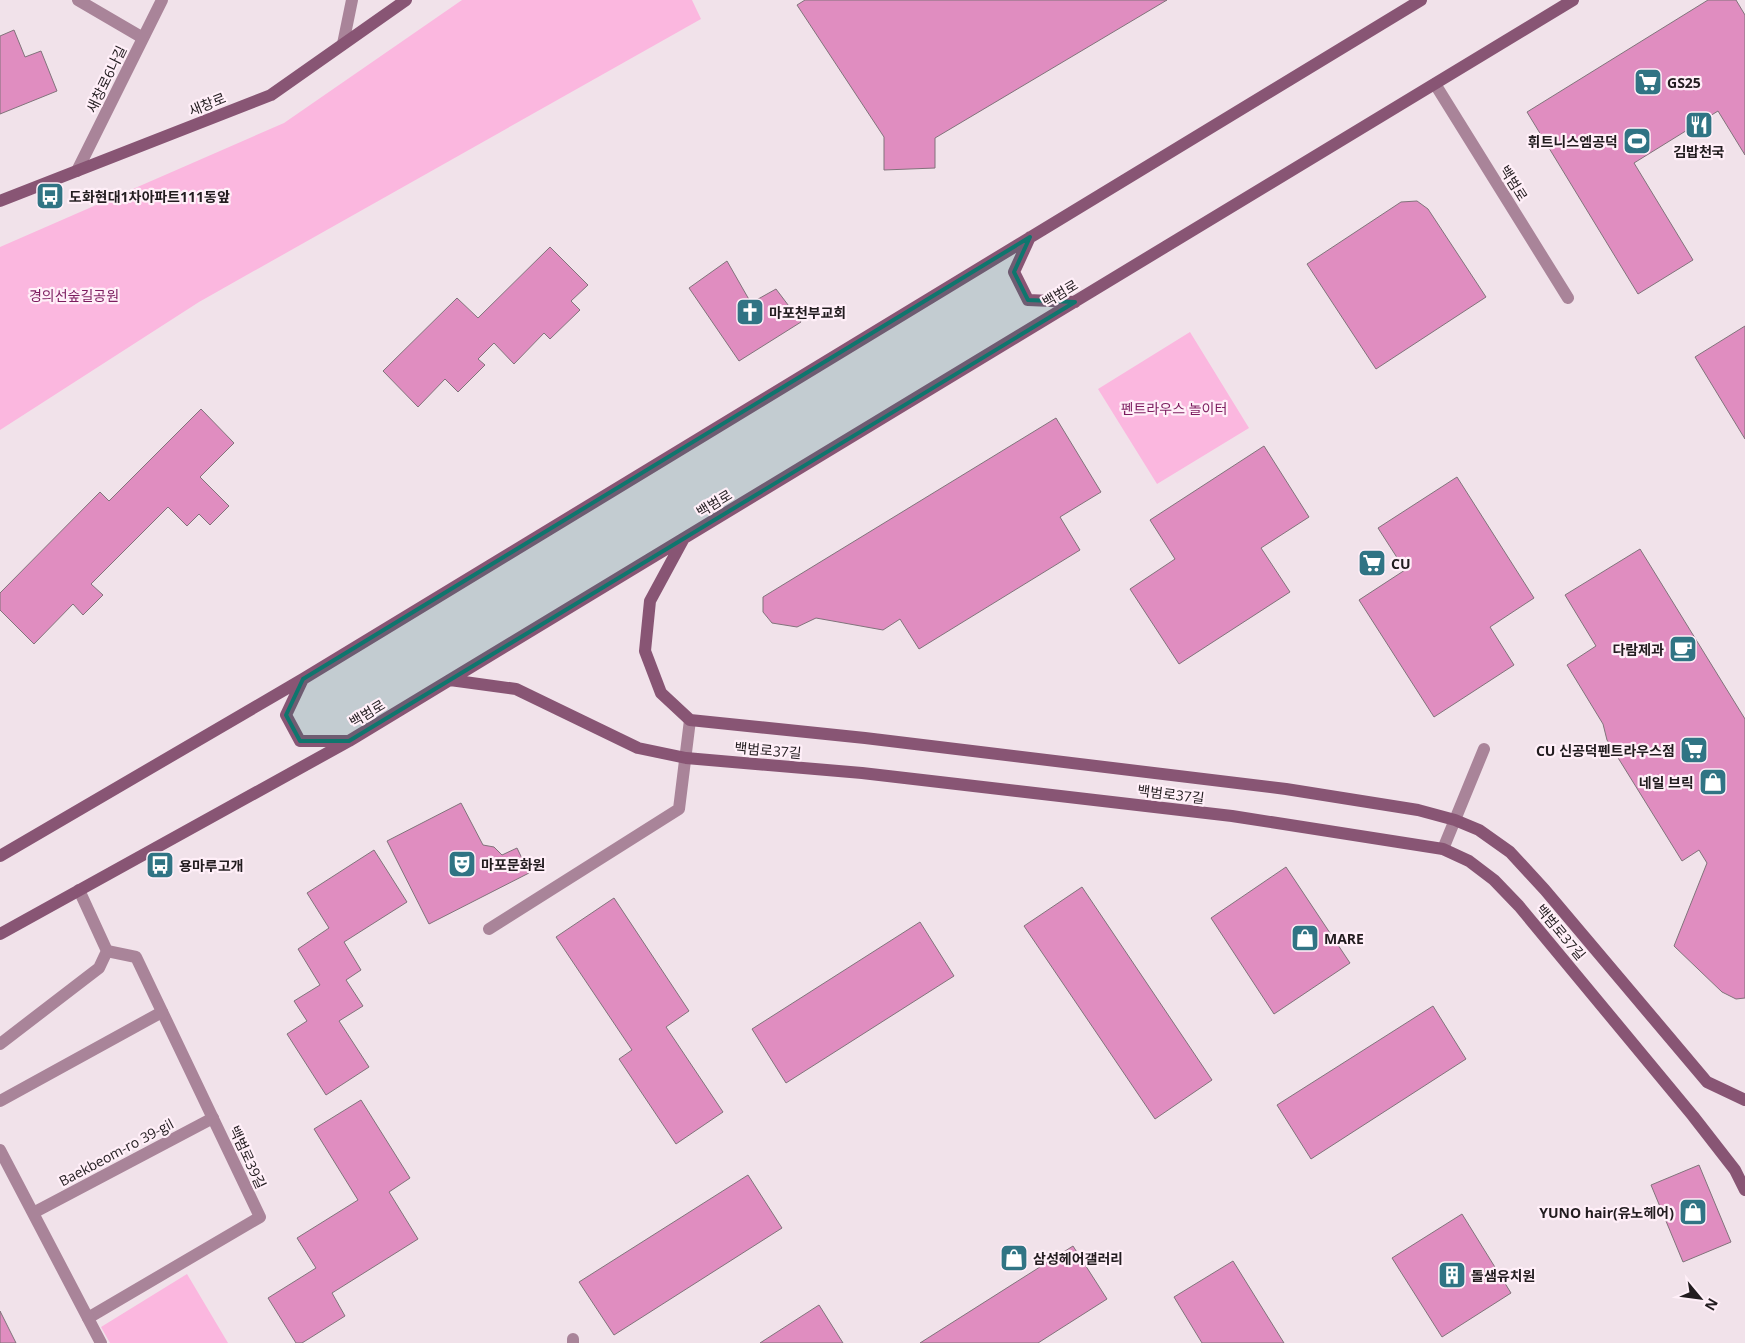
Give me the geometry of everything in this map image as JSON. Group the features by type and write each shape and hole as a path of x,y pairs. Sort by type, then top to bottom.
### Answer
{"main road":[{"name":"새창로","path":"0,201 272,95 406,0"},
{"path":"0,856 303,679 1421,0"},
{"name":"백범로","path":"0,934 349,741 1574,0"},
{"path":"1030,237 1014,272 1028,300 1075,302"},
{"path":"684,539 650,601 646,651 661,693 690,720"},
{"path":"303,679 286,715 300,741 349,741"},
{"name":"백범로37길","path":"450,680 516,689 638,748 686,758 862,773 1232,816 1443,849 1469,861 1494,880 1520,906 1693,1116 1735,1170 1745,1190"},
{"name":"백범로37길","path":"690,720 865,738 1286,789 1418,810 1455,820 1479,830 1510,852 1545,890 1707,1082 1745,1100"}],"street":[{"path":"78,0 143,38"},
{"name":"새창로6나길","path":"77,171 162,0"},
{"path":"343,44 352,0"},
{"name":"백범로","path":"1435,84 1568,298"},
{"path":"489,928 679,809 690,720"},
{"path":"1443,849 1484,749"},
{"path":"0,1044 99,968 107,951 79,890"},
{"name":"백범로39길","path":"88,1318 260,1217 136,957 107,951"},
{"path":"0,1101 162,1012"},
{"name":"Baekbeom-ro 39-gil","path":"33,1213 213,1118"},
{"path":"0,1150 101,1343"}],"highlighted area":[{"path":"1030,237 1014,272 1028,300 1075,302 349,741 300,741 286,715 303,679"}],"green space":[{"name":"경의선숲길공원","path":"462,0 692,0 701,19 199,302 0,430 0,247 284,123"},
{"name":"펜트라우스 놀이터","path":"1190,332 1249,428 1157,484 1098,389"},
{"path":"187,1274 228,1343 110,1343 101,1327"}],"building":[{"path":"805,0 1167,0 935,138 935,168 884,170 884,137 797,5"},
{"path":"1708,0 1736,0 1745,15 1745,155 1718,111 1634,163 1693,260 1638,294 1527,112"},
{"path":"14,30 25,57 41,51 57,91 0,114 0,36"},
{"path":"1417,201 1428,209 1486,297 1376,369 1307,264 1401,202"},
{"path":"550,247 588,285 571,301 580,310 550,339 544,333 514,364 494,343 478,359 485,365 458,392 445,379 418,407 383,371 457,298 478,318"},
{"name":"마포천부교회","path":"727,261 751,303 776,289 801,322 739,361 689,288"},
{"path":"1745,326 1745,439 1695,357"},
{"path":"201,409 234,443 200,477 229,506 210,525 199,514 187,526 168,507 91,584 103,595 83,615 73,604 34,644 0,610 0,593 100,492 109,501"},
{"path":"1056,418 1101,492 1060,517 1080,550 919,649 900,619 883,630 816,618 797,627 772,623 763,612 763,597"},
{"path":"1264,446 1309,517 1261,548 1290,592 1179,664 1130,589 1175,559 1150,520"},
{"path":"1457,477 1534,598 1490,627 1514,665 1434,717 1359,600 1405,570 1378,528"},
{"path":"1640,549 1745,719 1745,998 1736,999 1722,992 1674,946 1707,863 1699,850 1682,861 1607,740 1603,724 1567,665 1596,646 1565,595"},
{"name":"마포문화원","path":"461,803 483,845 494,847 502,855 517,848 529,873 429,924 387,841"},
{"path":"374,850 407,902 344,942 361,970 346,980 363,1006 339,1021 369,1067 326,1095 287,1034 307,1021 294,1001 320,985 298,949 329,928 307,893"},
{"path":"1286,867 1350,963 1274,1014 1211,918"},
{"path":"1082,887 1212,1080 1155,1119 1024,926"},
{"path":"614,898 689,1011 666,1027 723,1112 676,1144 619,1059 632,1050 556,937"},
{"path":"920,922 954,976 786,1083 752,1029"},
{"path":"1433,1006 1466,1059 1311,1159 1277,1105"},
{"path":"361,1100 410,1178 389,1192 418,1239 332,1293 345,1316 302,1343 296,1343 268,1298 316,1268 297,1238 358,1200 314,1129"},
{"path":"1699,1165 1731,1242 1683,1262 1651,1185"},
{"path":"748,1175 782,1228 614,1335 579,1282"},
{"name":"돌샘유치원","path":"1462,1214 1511,1293 1442,1337 1392,1258"},
{"path":"1073,1246 1107,1299 1038,1343 920,1343"},
{"path":"1233,1261 1284,1343 1202,1343 1174,1297"},
{"path":"819,1305 843,1343 760,1343"},
{"path":"0,1311 16,1343 0,1343"}],"place":[{"name":"GS25","path":"1648,82"},
{"name":"김밥천국","path":"1699,125"},
{"name":"휘트니스엠공덕","path":"1637,141"},
{"name":"도화현대1차아파트111동앞","path":"50,196"},
{"name":"마포천부교회","path":"750,312"},
{"name":"CU","path":"1372,563"},
{"name":"다람제과","path":"1683,649"},
{"name":"CU 신공덕펜트라우스점","path":"1694,750"},
{"name":"네일 브릭","path":"1713,782"},
{"name":"마포문화원","path":"462,864"},
{"name":"용마루고개","path":"160,865"},
{"name":"MARE","path":"1305,938"},
{"name":"YUNO hair(유노헤어)","path":"1693,1212"},
{"name":"삼성헤어갤러리","path":"1014,1258"},
{"name":"돌샘유치원","path":"1452,1275"}]}
